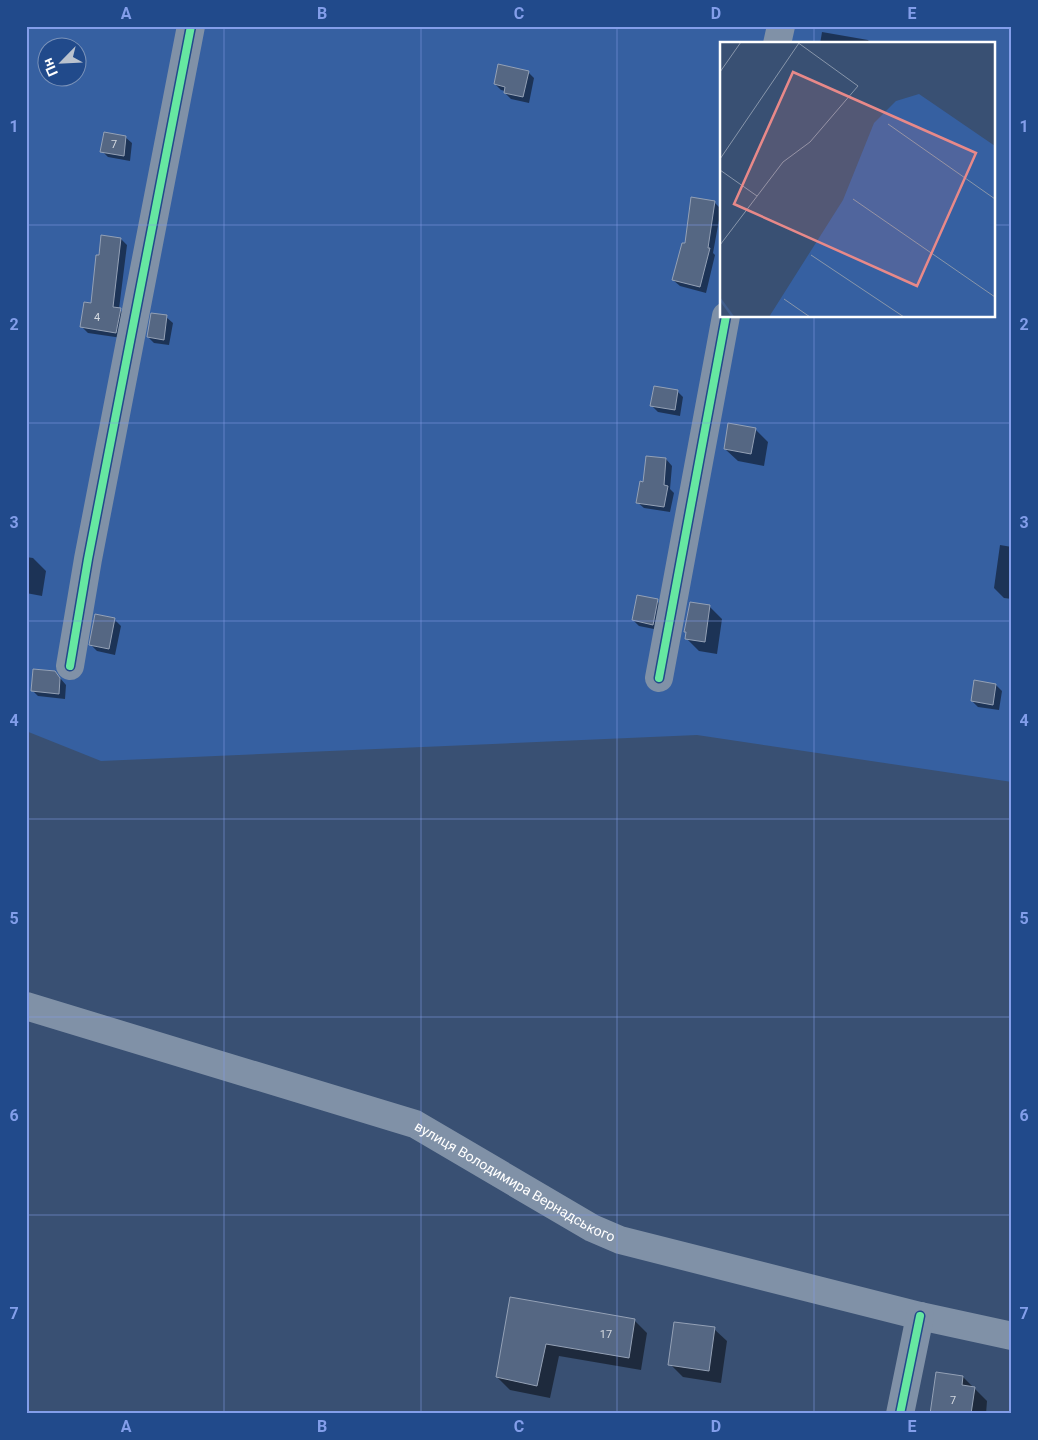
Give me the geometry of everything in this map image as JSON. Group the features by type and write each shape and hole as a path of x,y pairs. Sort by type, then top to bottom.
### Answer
{"street":[{"path":"70,666 88,559 190,26"},
{"path":"778,42 781,26"},
{"path":"659,678 726,318"},
{"name":"вулиця Володимира Вернадського","path":"26,1006 415,1124 592,1228 620,1240 920,1316 1012,1336"},
{"path":"900,1414 920,1316"}],"shaded area":[{"path":"26,26 1012,26 1012,782 697,735 101,761 26,731"}],"building":[{"path":"498,64 529,71 523,97 504,93 505,87 494,84"},
{"path":"104,132 126,136 124,156 100,152"},
{"path":"691,197 715,201 708,248 710,248 700,287 672,280 682,243 685,243"},
{"path":"101,235 121,238 113,307 121,308 116,333 80,327 84,302 91,303 96,255 99,255"},
{"path":"151,313 167,315 164,340 147,337"},
{"path":"654,386 678,390 675,410 650,406"},
{"path":"728,423 756,428 751,454 724,449"},
{"path":"646,456 666,458 664,485 668,486 664,507 636,503 640,481 643,482"},
{"path":"637,595 658,599 653,625 632,620"},
{"path":"690,602 710,605 705,642 685,639 686,632 684,632"},
{"path":"95,614 115,618 109,649 89,645"},
{"path":"33,669 55,671 60,678 59,694 31,691"},
{"path":"974,680 996,684 993,705 971,701"},
{"path":"510,1297 635,1319 629,1358 546,1344 537,1386 496,1377"},
{"path":"674,1322 715,1327 709,1371 668,1365"},
{"path":"936,1372 963,1376 962,1385 975,1387 971,1414 930,1414"}],"cycle path":[{"path":"70,666 88,559 191,26"},
{"path":"659,678 726,318"},
{"path":"900,1414 920,1316"}]}
